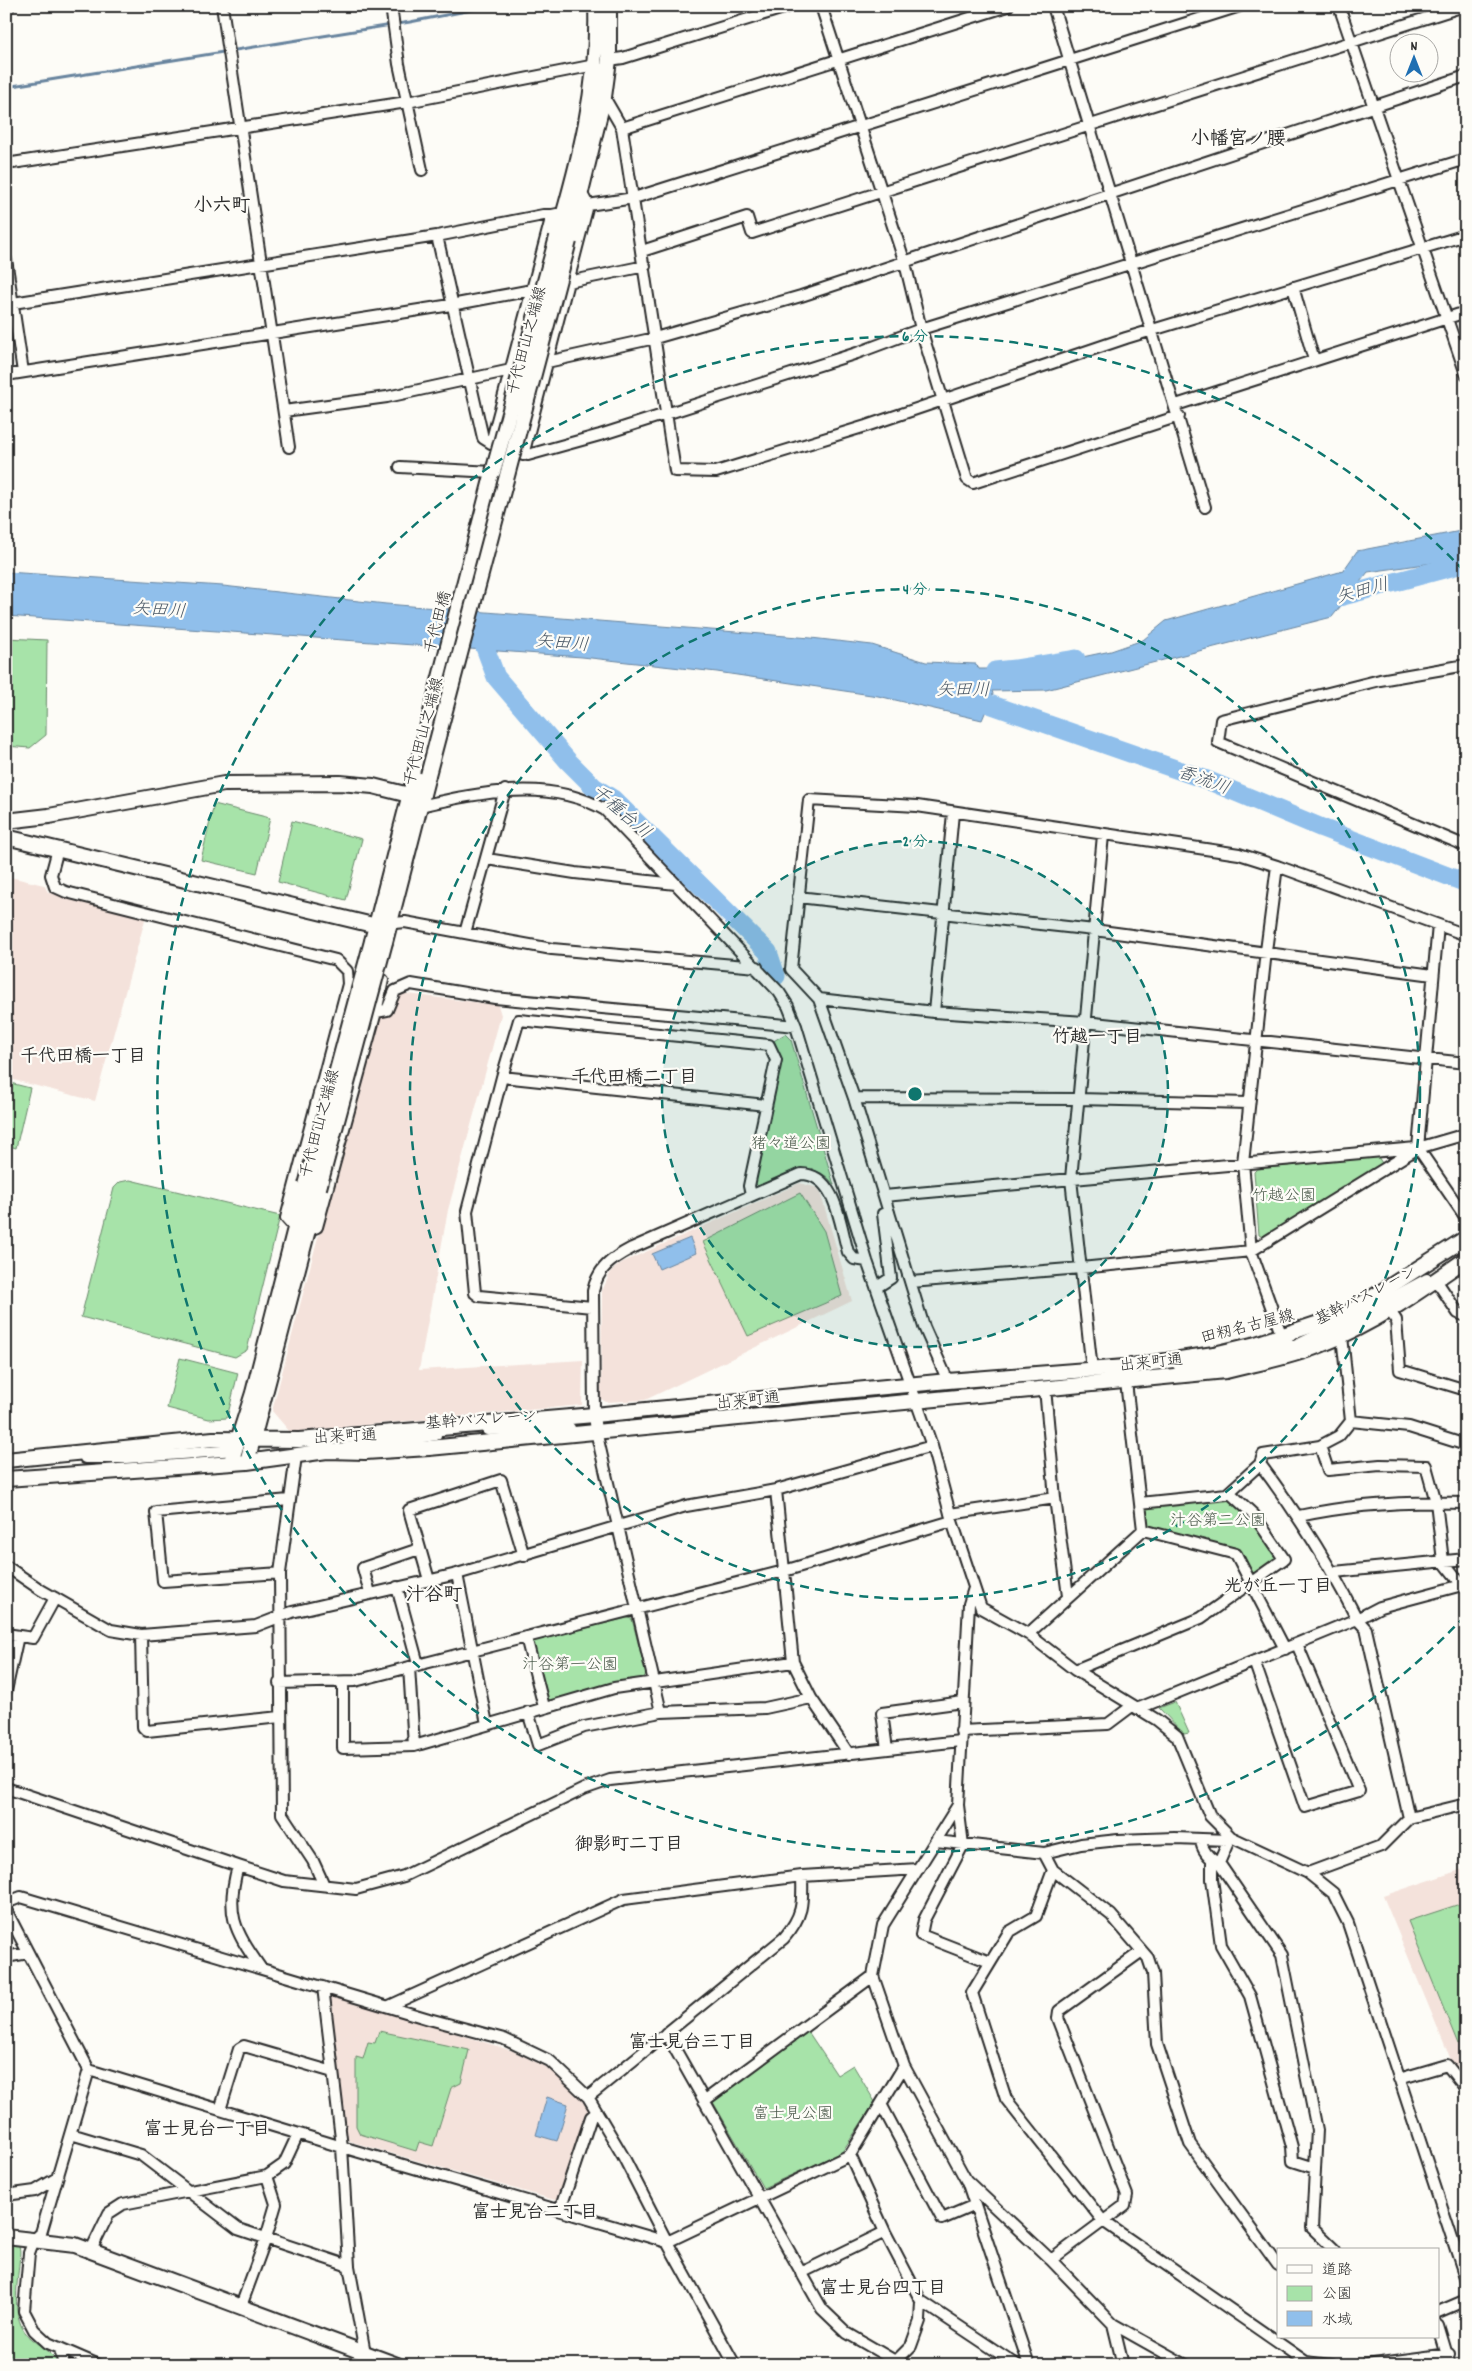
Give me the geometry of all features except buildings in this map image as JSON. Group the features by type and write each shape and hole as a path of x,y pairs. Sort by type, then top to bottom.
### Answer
{"street":[{"path":"222,6 289,447"},
{"path":"391,6 407,102 422,170"},
{"name":"千代田山之端線","path":"242,1447 378,942 420,806 563,239 558,214 582,142 595,65 597,44 596,6"},
{"name":"千代田山之端線","path":"493,472 563,239 585,200 610,60 609,6"},
{"path":"610,60 623,58 790,6"},
{"path":"821,6 840,61 859,126 906,263 921,329 968,479 973,483 1179,416"},
{"path":"622,128 840,61 1008,6"},
{"path":"1053,6 1176,405 1205,507"},
{"path":"523,455 568,282 585,200 634,198 1240,6"},
{"path":"1339,6 1466,374"},
{"path":"642,250 747,217 752,233 1464,6"},
{"path":"6,164 407,102 595,65"},
{"path":"547,362 655,338 801,296 906,263 1466,76"},
{"path":"604,97 622,128 645,266 674,471 716,472 1153,330 1466,235"},
{"path":"437,236 451,305 483,438 523,455 600,435 857,352 921,329 1466,159"},
{"path":"13,303 437,236 543,215 558,214 532,290 491,443"},
{"path":"6,259 23,372"},
{"path":"568,282 645,266"},
{"path":"1292,287 1314,360"},
{"path":"6,375 272,334 532,290"},
{"path":"1176,405 1466,312"},
{"path":"284,411 387,397 511,370"},
{"path":"400,467 493,472"},
{"name":"千代田橋","path":"412,781 493,472"},
{"path":"1466,665 1380,680 1221,720 1218,742 1466,846"},
{"name":"千代田山之端線","path":"383,925 412,781"},
{"path":"6,821 49,816 224,784 340,783 373,786 409,795 420,806 464,796 505,790 563,793 591,802 605,810 757,967 779,992 788,1006 796,1026 866,1261 878,1287 932,1446 951,1518 981,1608 1028,1634 1076,1670 1135,1708 1158,1720 1177,1736 1210,1816 1230,1839"},
{"path":"465,933 505,790"},
{"path":"948,1381 924,1327 854,1098 819,999 791,969 809,800 917,806 953,813 1239,854 1466,935"},
{"path":"934,1012 945,913 953,813"},
{"path":"1092,1370 1071,1179 1103,835"},
{"path":"6,837 383,925 405,922 552,949 757,967"},
{"path":"58,849 52,876 55,886 66,892 336,960 347,971 383,980 317,1228 301,1230 286,1218 348,984 347,971"},
{"path":"487,859 575,873 676,884"},
{"path":"1277,866 1243,1163 1251,1251 1286,1347"},
{"path":"798,897 1266,951 1433,975"},
{"path":"1438,924 1418,1148 1466,1218"},
{"path":"376,1012 387,1010 395,991 411,984 495,998 796,1026"},
{"path":"819,999 934,1012 1085,1022 1466,1063"},
{"path":"592,1307 480,1296 475,1293 467,1211 519,1020 769,1045 776,1060 749,1186 751,1195"},
{"path":"502,1077 766,1105"},
{"path":"854,1098 1078,1098 1249,1103"},
{"path":"884,1196 1418,1148 1466,1134"},
{"path":"911,1282 1251,1251 1418,1148"},
{"path":"661,1712 636,1610 595,1425 592,1307 596,1276 609,1260 632,1248 801,1174 811,1174 818,1177 826,1185 831,1194 848,1252 854,1259 866,1261"},
{"path":"878,1287 891,1278 883,1214 889,1212"},
{"name":"出来町通","path":"6,1479 299,1440 595,1425 639,1427 1226,1371 1248,1365 1340,1323 1466,1238"},
{"name":"出来町通","path":"1340,1323 1390,1311 1466,1259"},
{"name":"基幹バスレーン","path":"1340,1323 1466,1259"},
{"path":"1436,1280 1458,1313 1466,1316"},
{"path":"1390,1311 1396,1320 1400,1370 1466,1390"},
{"path":"1140,1503 1229,1492 1260,1464 1263,1455 1320,1446 1339,1436 1351,1421 1340,1323"},
{"name":"田籾名古屋線","path":"1125,1367 1214,1354 1286,1347 1340,1323"},
{"name":"出来町通","path":"242,1447 247,1462 327,1451 365,1452 429,1448 910,1385 1125,1367"},
{"path":"1126,1382 1143,1530"},
{"path":"1045,1388 1055,1498 1068,1596"},
{"path":"1351,1421 1409,1427 1466,1444"},
{"name":"出来町通","path":"6,1460 213,1439 242,1447"},
{"path":"6,1566 55,1598 111,1630 141,1635 256,1626 292,1612 457,1574 524,1556 686,1506 776,1490 932,1446"},
{"path":"6,1788 284,1881 356,1889 404,1876 598,1784 642,1776 887,1749 960,1736 1108,1724 1135,1708 1285,1649 1357,1619 1380,1607 1464,1584 1443,1561 1436,1502 1426,1466 1380,1465 1328,1470 1320,1446"},
{"path":"296,1456 280,1573 279,1683 282,1814 313,1861 324,1885"},
{"path":"1260,1464 1299,1516 1334,1572 1357,1619 1366,1629 1409,1818"},
{"path":"429,1580 409,1510 501,1480 524,1556"},
{"path":"776,1490 793,1662 811,1698 849,1754"},
{"path":"1076,1670 1201,1618 1284,1559 1254,1515 1229,1492"},
{"path":"279,1683 343,1682 413,1666 784,1571 951,1518 1055,1498"},
{"path":"280,1573 163,1581 156,1512 289,1500"},
{"path":"1299,1516 1342,1507 1436,1502 1466,1503"},
{"path":"1143,1530 1236,1554 1285,1649"},
{"path":"1028,1634 1143,1530"},
{"path":"370,1594 363,1568 419,1550"},
{"path":"1334,1572 1466,1559"},
{"path":"457,1574 487,1724"},
{"path":"397,1587 413,1666 414,1746"},
{"path":"974,1588 969,1604 960,1736 958,1805 963,1845 924,1920 921,1935 990,1962"},
{"path":"6,1634 33,1638 55,1598"},
{"path":"141,1635 143,1727 147,1731 280,1718"},
{"path":"6,1692 18,1636"},
{"path":"526,1637 544,1707"},
{"path":"1254,1661 1305,1807 1358,1790 1297,1644"},
{"path":"343,1682 343,1748 414,1746 614,1688 793,1662"},
{"path":"528,1712 538,1745 584,1727 661,1712 765,1708 811,1698"},
{"path":"887,1749 882,1713 963,1702"},
{"path":"1308,1873 1381,1846 1409,1818 1466,1804"},
{"path":"958,1805 883,1925 873,1976 904,2066 966,2180 1029,2365"},
{"path":"1201,1838 1201,1846 1216,1862 1282,1954 1317,2130 1312,2228 1333,2248"},
{"path":"1230,1839 1216,1862 1212,1879 1222,1945 1250,1996 1292,2147 1293,2161 1315,2168"},
{"path":"936,1841 1044,1853 1081,1844 1118,1840 1230,1839 1308,1873 1332,1893 1348,1923 1466,2280"},
{"path":"1044,1853 1052,1871 1111,1916 1148,1958 1153,1973 1158,2044 1190,2144 1277,2264"},
{"path":"238,1866 233,1896 234,1923 239,1937 260,1967"},
{"path":"389,2006 624,1899 802,1876 918,1869"},
{"path":"1052,1871 1036,1916 1009,1932 972,1992 1006,2098 1102,2221 1306,2362 1332,2365"},
{"path":"588,2097 784,1938 797,1923 803,1897 802,1876"},
{"path":"6,1903 21,1897 504,2039 550,2060 588,2097 623,2156 667,2242 735,2365"},
{"path":"6,1910 89,2070 41,2233 34,2240 26,2273 24,2311 34,2330 48,2343 99,2365"},
{"path":"1051,2260 1125,2205 1127,2195 1058,2018 1059,2011 1142,1951"},
{"path":"6,1957 28,1953"},
{"path":"704,2101 873,1976"},
{"path":"323,1987 342,2147 349,2266 365,2353"},
{"path":"666,2033 822,2309 847,2333 897,2364 911,2346 920,2320 921,2301"},
{"path":"220,2110 238,2049 244,2046 333,2072"},
{"path":"1399,2079 1447,2065 1466,2089"},
{"path":"89,2070 298,2134 667,2242 760,2200 850,2155 904,2066"},
{"path":"881,2104 942,2219 975,2205"},
{"path":"560,2210 591,2117 597,2112"},
{"path":"71,2134 141,2155 238,2228 349,2266"},
{"path":"91,2250 109,2213 123,2204 267,2176 284,2164 298,2134"},
{"path":"850,2155 885,2232 921,2301 1017,2365"},
{"path":"241,2306 266,2238 276,2204 267,2176"},
{"path":"6,2194 35,2191 57,2178"},
{"path":"966,2180 1051,2260 1113,2324 1186,2365"},
{"path":"801,2273 885,2232"},
{"path":"6,2236 75,2245 91,2250 397,2365"},
{"path":"1440,2311 1466,2300"},
{"path":"1113,2324 1122,2365"},
{"path":"1365,2365 1450,2360 1440,2331"},
{"path":"60,2349 64,2365"}],"shaded area":[{"path":"6,876 44,885 48,892 146,916 95,1101 6,1078"},
{"path":"383,991 498,1005 501,1015 448,1210 419,1370 583,1360 582,1405 290,1432 272,1411"},
{"path":"800,1183 818,1188 852,1301 645,1400 606,1402 601,1399 602,1291 611,1271 623,1262"},
{"path":"1466,1868 1466,2080 1456,2072 1383,1896"},
{"path":"335,1996 513,2051 545,2066 569,2085 590,2110 561,2199 558,2201 349,2141 346,2137 331,1998"}],"green space":[{"path":"6,638 47,640 46,735 30,748 6,746"},
{"path":"214,804 270,818 257,873 201,860"},
{"path":"292,821 362,839 346,900 278,882"},
{"name":"猪々道公園","path":"785,1034 791,1040 834,1185 826,1176 817,1171 808,1170 788,1173 759,1187 755,1183 780,1059 772,1042"},
{"path":"6,1082 30,1088 16,1148 6,1145"},
{"name":"竹越公園","path":"1378,1157 1382,1163 1381,1166 1265,1238 1259,1235 1254,1172 1257,1169"},
{"path":"130,1180 280,1216 247,1350 235,1357 81,1317 114,1188 120,1182"},
{"path":"800,1193 824,1231 842,1296 748,1336 703,1242"},
{"path":"180,1358 238,1373 227,1418 209,1419 167,1408"},
{"name":"汁谷第二公園","path":"1227,1492 1252,1517 1279,1555 1278,1560 1256,1574 1250,1572 1239,1549 1146,1526 1144,1508"},
{"name":"汁谷第一公園","path":"627,1618 632,1619 646,1674 643,1679 608,1685 550,1701 546,1699 531,1645 533,1641"},
{"path":"1175,1702 1189,1733 1184,1734 1159,1708"},
{"path":"1466,1902 1466,2040 1458,2044 1408,1921"},
{"name":"富士見公園","path":"807,2030 837,2075 853,2065 875,2102 842,2152 763,2188 713,2102"},
{"path":"379,2031 469,2050 461,2083 451,2088 433,2146 419,2142 416,2151 360,2134 356,2126 356,2057 363,2059 368,2042 375,2043"},
{"path":"6,2245 19,2246 17,2311 19,2321 27,2334 52,2355 57,2365 6,2365"}],"water":[{"name":"矢田川","path":"1466,530 1466,564 1440,562 1368,572 1332,617 1046,690 992,691 993,694 982,720 878,696 717,672 582,657 6,616 6,572 223,586 386,604 811,638 872,645 926,662 976,664 979,669 1025,669 1111,651 1143,640 1166,621 1343,571 1357,551"},
{"path":"690,1238 696,1253 659,1269 652,1254"},
{"path":"547,2097 568,2104 557,2141 536,2135"}],"waterway":[{"path":"6,87 410,22 492,6"},
{"name":"矢田川","path":"1324,601 1466,563"},
{"name":"千種台川","path":"481,637 496,677 568,761 594,787 613,799 768,952 776,976"},
{"name":"矢田川","path":"995,671 1076,659"},
{"name":"香流川","path":"968,693 975,699 1207,780 1322,828 1466,883"}],"district":[{"name":"小幡宮ノ腰","path":"1238,137"},
{"name":"小六町","path":"222,204"},
{"name":"竹越一丁目","path":"1097,1036"},
{"name":"千代田橋一丁目","path":"83,1055"},
{"name":"千代田橋二丁目","path":"634,1076"},
{"name":"光が丘一丁目","path":"1278,1585"},
{"name":"汁谷町","path":"434,1593"},
{"name":"御影町二丁目","path":"629,1843"},
{"name":"富士見台三丁目","path":"692,2041"},
{"name":"富士見台一丁目","path":"207,2128"},
{"name":"富士見台二丁目","path":"535,2211"},
{"name":"富士見台四丁目","path":"883,2287"}]}
